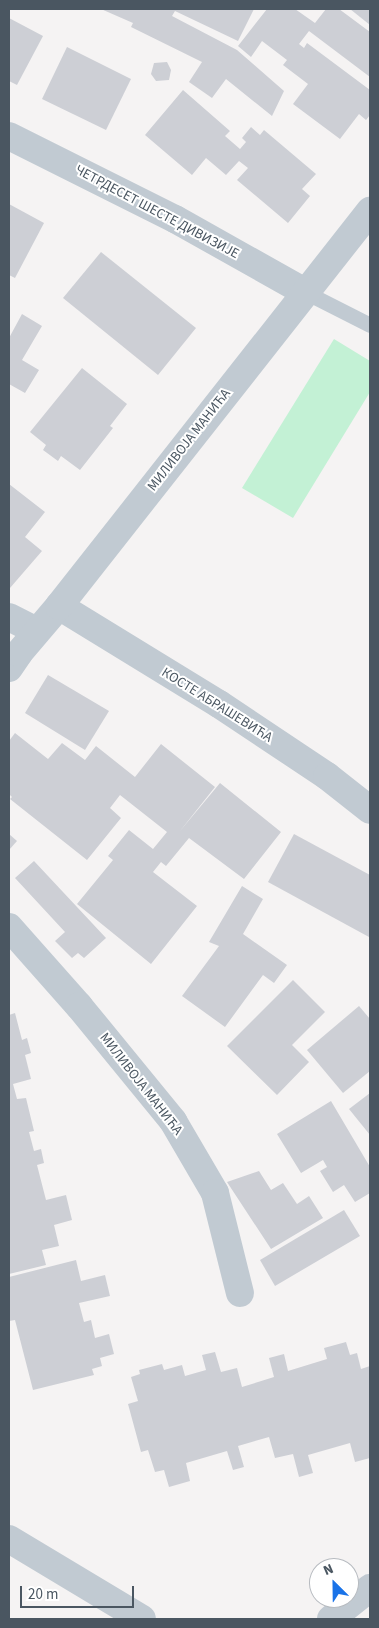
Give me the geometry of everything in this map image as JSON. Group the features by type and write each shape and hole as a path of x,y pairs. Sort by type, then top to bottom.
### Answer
{"street":[{"name":"ЧЕТРДЕСЕТ ШЕСТЕ ДИВИЗИЈЕ","path":"9,136 175,219 305,292"},
{"name":"МИЛИВОЈА МАНИЋА","path":"9,668 370,211"},
{"name":"КОСТЕ АБРАШЕВИЋА","path":"59,606 219,704 327,776 370,810"},
{"path":"9,617 37,631"},
{"name":"МИЛИВОЈА МАНИЋА","path":"9,926 79,1006 173,1121 215,1193 240,1293"},
{"path":"9,1539 142,1619"},
{"path":"331,1619 370,1588"}],"lane":[{"path":"305,292 370,325"}],"green space":[{"path":"334,339 370,361 370,392 293,518 242,488"}],"building":[{"path":"101,9 254,9 238,41 175,11 172,16 237,50 284,91 272,116 226,79 212,98 189,82 202,62 131,27 133,23"},
{"path":"267,9 295,9 315,23 326,9 339,9 370,32 370,77 309,31 299,44 304,48 307,43 370,90 370,115 366,120 359,114 340,139 293,104 308,84 283,65 287,60 262,41 251,57 238,46"},
{"path":"350,9 370,9 370,25"},
{"path":"9,18 43,36 17,85 9,81"},
{"path":"67,47 131,79 106,130 42,99"},
{"path":"167,62 171,70 169,80 156,81 151,74 154,63"},
{"path":"183,90 230,131 225,136 240,149 246,142 242,138 251,127 260,135 264,130 316,174 302,189 310,196 288,223 237,180 248,168 239,161 226,175 206,158 192,175 145,135"},
{"path":"9,204 44,223 15,278 9,275"},
{"path":"101,252 196,328 158,375 63,298"},
{"path":"22,314 42,326 22,360 39,370 25,393 9,384 9,338"},
{"path":"82,368 127,404 110,426 113,428 80,470 61,456 58,461 43,450 46,445 30,432"},
{"path":"9,484 45,512 25,537 42,551 10,588"},
{"path":"48,675 109,711 85,750 25,713"},
{"path":"15,733 48,759 62,743 85,760 96,746 135,777 161,744 215,787 180,831 220,783 281,832 244,879 189,838 166,866 161,862 153,872 197,906 151,964 77,904 113,860 108,856 129,830 153,849 167,832 120,795 110,808 121,818 87,860 10,799 12,797 9,794 9,741"},
{"path":"9,834 17,841 9,850"},
{"path":"294,834 370,875 369,937 268,882"},
{"path":"34,861 106,938 84,958 78,953 72,958 55,941 65,932 15,878"},
{"path":"242,886 263,899 243,934 287,965 274,983 263,975 225,1027 182,996 219,946 209,942"},
{"path":"293,980 325,1012 292,1045 309,1062 277,1095 227,1046"},
{"path":"359,1006 370,1019 370,1071 343,1093 307,1050"},
{"path":"15,1013 22,1040 27,1038 31,1053 25,1055 31,1079 13,1084 17,1099 26,1098 34,1131 29,1132 34,1151 41,1149 44,1163 37,1165 46,1200 66,1195 72,1220 54,1225 59,1246 42,1250 46,1265 9,1274 9,1015"},
{"path":"370,1093 370,1135 349,1109"},
{"path":"331,1101 370,1167 370,1193 355,1202 344,1185 333,1192 320,1171 327,1167 323,1160 301,1173 277,1134"},
{"path":"259,1171 271,1190 283,1183 297,1204 309,1196 323,1218 271,1249 227,1182"},
{"path":"344,1210 360,1236 275,1286 260,1260"},
{"path":"76,1260 81,1281 105,1275 110,1296 79,1303 84,1322 91,1320 95,1338 109,1334 114,1354 100,1358 102,1366 92,1369 94,1375 33,1390 15,1320 9,1321 9,1277"},
{"path":"346,1342 350,1355 357,1353 361,1369 370,1366 370,1458 355,1462 350,1443 308,1455 313,1473 299,1477 293,1454 275,1458 269,1437 238,1446 244,1467 233,1470 227,1451 186,1463 190,1481 169,1487 164,1470 155,1472 148,1450 141,1452 128,1404 138,1401 131,1377 140,1374 139,1370 162,1364 164,1370 182,1365 185,1376 206,1370 202,1355 215,1352 221,1372 237,1368 242,1387 274,1377 269,1358 284,1354 288,1371 327,1359 324,1348"}]}
